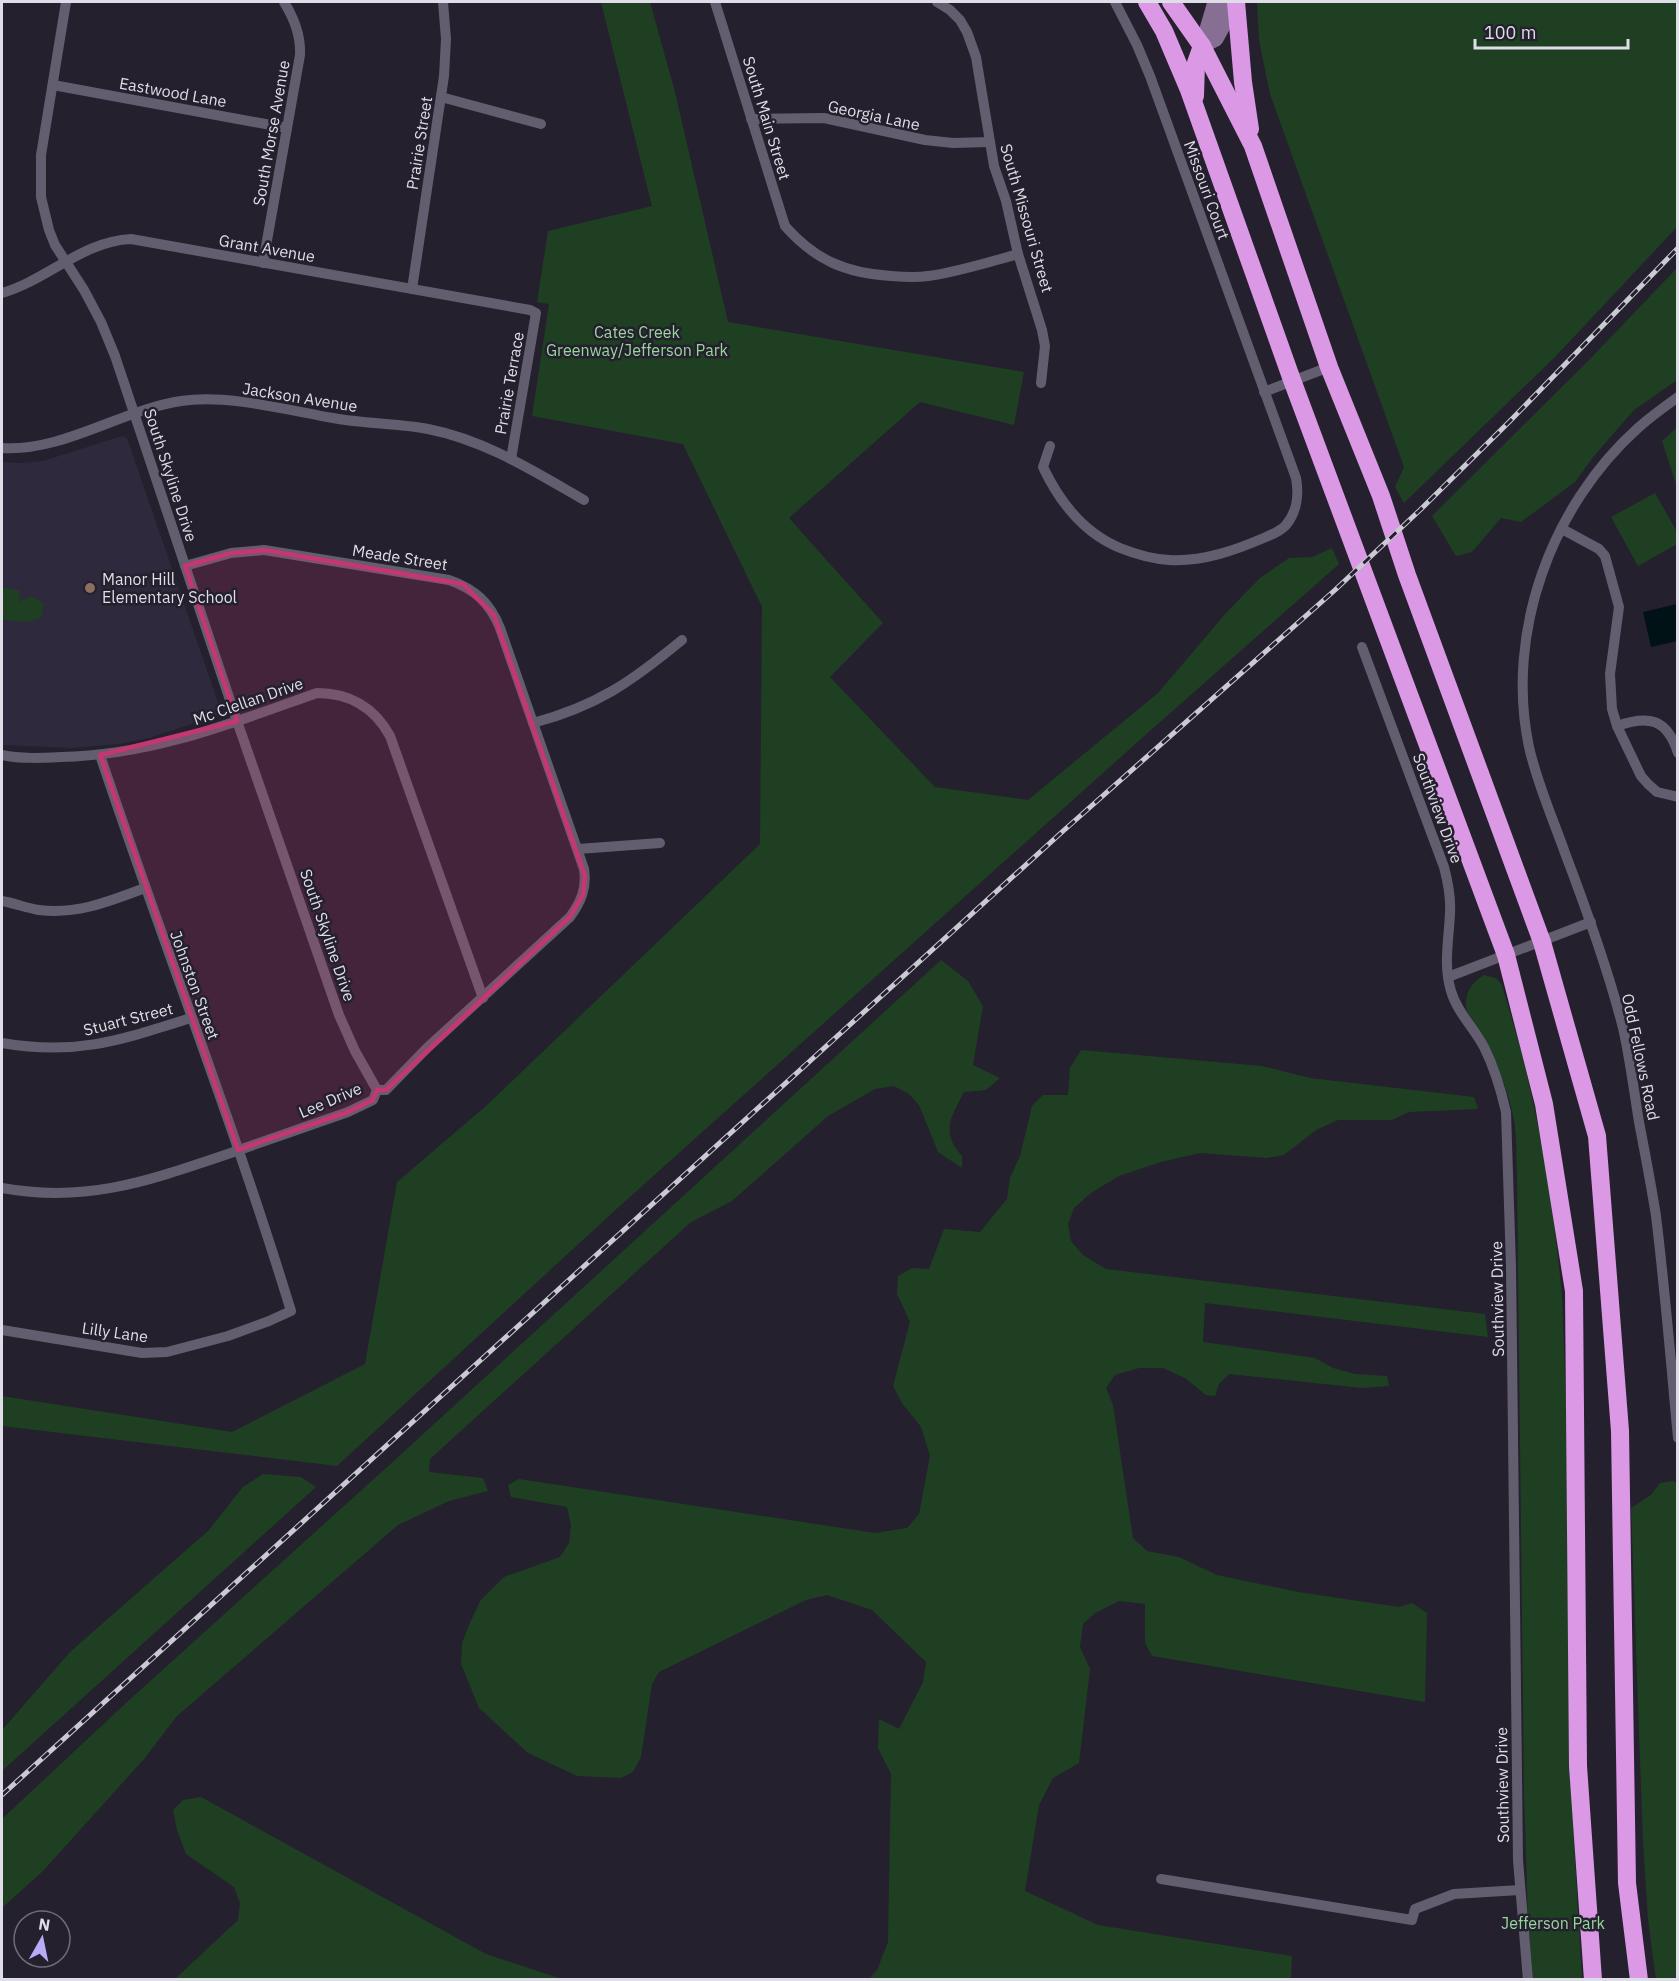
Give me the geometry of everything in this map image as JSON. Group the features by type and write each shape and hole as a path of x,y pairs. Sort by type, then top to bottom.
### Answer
{"highway":[{"path":"1147,2 1164,31 1197,113 1293,380 1506,955 1544,1104 1574,1291 1578,1766 1593,1980"},
{"path":"1171,2 1202,46 1253,146 1329,367 1381,496 1407,575 1542,942 1597,1136 1620,1431 1627,1883 1639,1980"},
{"path":"1236,2 1253,146"},
{"path":"1164,31 1179,44 1190,48 1202,46"},
{"path":"1197,113 1196,63 1202,46"}],"main road":[{"path":"1202,46 1215,2"},
{"path":"1202,46 1216,39 1222,28 1228,2"}],"street":[{"name":"South Skyline Drive","path":"66,2 41,155 41,197 48,230 101,322 115,356 237,721 339,1015 376,1090"},
{"name":"Prairie Street","path":"412,289 441,97 446,39 443,2"},
{"name":"South Main Street","path":"715,2 784,226 797,240 813,253 849,270 897,277 928,276 1018,254"},
{"name":"South Missouri Street","path":"938,2 951,10 960,20 976,57 994,166 1042,330 1045,346 1041,383"},
{"name":"Missouri Court","path":"1050,446 1043,467 1051,484 1074,515 1090,530 1107,541 1139,554 1166,560 1194,559 1221,554 1285,527 1296,506 1298,489 1296,478 1150,76 1115,2"},
{"name":"South Morse Avenue","path":"263,263 301,48 298,33 287,6"},
{"name":"Eastwood Lane","path":"53,86 287,128"},
{"path":"441,97 541,124"},
{"name":"Georgia Lane","path":"751,119 824,118 925,140 953,143 990,142"},
{"name":"Grant Avenue","path":"2,293 21,287 105,243 131,239 530,310 536,313"},
{"name":"Prairie Terrace","path":"511,459 536,313"},
{"path":"1264,392 1329,367"},
{"name":"Odd Fellows Road","path":"1677,397 1638,428 1611,456 1587,486 1562,529 1537,590 1527,628 1523,709 1530,749 1543,793 1591,922 1623,1030 1655,1212 1677,1438"},
{"name":"Jackson Avenue","path":"2,448 22,448 54,441 161,405 182,401 223,400 364,423 429,429 468,440 511,459 584,500"},
{"path":"1562,529 1599,549 1605,556 1619,607 1610,674 1612,709 1617,726 1647,784 1657,792 1677,797"},
{"name":"Meade Street","path":"185,566 231,553 264,550 449,579 463,584 481,597 494,615 578,849"},
{"path":"532,723 552,718 598,700 640,674 682,640"},
{"name":"Southview Drive","path":"1362,647 1448,882 1450,911 1446,958 1448,976 1456,1004 1485,1051 1502,1092 1506,1112 1511,1244 1520,1890 1528,1980"},
{"name":"Mc Clellan Drive","path":"2,755 35,758 100,755 178,741 317,693 343,696 354,700 375,714 390,736 483,998"},
{"path":"1617,726 1634,720 1652,721 1661,725 1674,740 1677,753"},
{"name":"Johnston Street","path":"100,755 265,1225 291,1311"},
{"path":"578,849 660,843"},
{"name":"Lee Drive","path":"2,1188 45,1193 84,1192 123,1187 348,1112 373,1100 376,1090 386,1090 427,1048 570,918 583,895 585,882 578,849"},
{"path":"2,901 39,910 75,910 97,906 145,888"},
{"path":"1448,976 1591,922"},
{"name":"Stuart Street","path":"2,1043 57,1048 101,1044 191,1018"},
{"name":"Lilly Lane","path":"2,1330 142,1353 167,1352 228,1336 291,1311"},
{"path":"1161,1879 1412,1920 1415,1910 1454,1894 1520,1890"}],"highlighted area":[{"path":"264,550 463,584 494,615 585,876 583,895 570,917 386,1090 377,1090 373,1100 348,1112 238,1150 100,755 237,721 185,566 231,553"}],"shaded area":[{"name":"Manor Hill Elementary School","path":"122,436 127,438 222,714 149,738 120,744 71,748 2,745 2,462 43,461"},
{"path":"1677,604 1677,641 1651,647 1643,612"}],"green space":[{"name":"Cates Creek Greenway/Jefferson Park","path":"601,2 650,2 675,92 728,322 1024,372 1014,425 920,402 789,518 883,623 830,677 935,787 1028,800 1158,693 1226,613 1260,578 1289,558 1312,557 1332,548 1339,564 622,1204 337,1466 2,1426 2,1396 232,1432 365,1364 397,1182 486,1106 760,844 762,607 683,444 532,416 549,304 537,302 548,231 652,206"},
{"path":"1257,2 1677,2 1677,227 1555,357 1404,503 1395,487 1404,467 1270,94 1259,40"},
{"path":"1677,268 1677,380 1634,410 1575,482 1521,522 1501,518 1472,552 1456,556 1432,516 1589,360"},
{"path":"1677,427 1677,487 1662,441"},
{"path":"1655,493 1677,532 1677,544 1638,566 1611,517"},
{"path":"2,587 20,591 19,602 31,596 44,604 41,618 26,622 2,620"},
{"path":"941,960 968,981 983,1006 973,1065 1000,1078 986,1090 964,1092 955,1109 950,1132 955,1147 962,1156 962,1168 938,1152 919,1105 909,1094 894,1086 875,1089 828,1116 732,1201 691,1222 430,1459 429,1472 483,1478 488,1491 449,1501 398,1525 177,1716 144,1759 43,1871 2,1908 2,1819 127,1702"},
{"name":"Jefferson Park","path":"1484,975 1496,978 1502,985 1523,1057 1552,1204 1562,1294 1567,1429 1568,1598 1574,1840 1582,1979 1533,1979 1528,1920 1524,1793 1516,1141 1512,1110 1503,1080 1486,1041 1466,1006 1469,989"},
{"path":"1081,1050 1262,1066 1310,1078 1474,1097 1478,1109 1409,1112 1392,1120 1338,1120 1316,1130 1284,1155 1267,1158 1200,1153 1161,1162 1119,1176 1091,1193 1074,1208 1068,1224 1071,1241 1083,1255 1106,1269 1485,1314 1488,1337 1205,1303 1203,1342 1315,1358 1333,1368 1355,1374 1387,1376 1389,1386 1362,1388 1229,1374 1219,1384 1215,1396 1206,1395 1185,1378 1163,1368 1139,1368 1115,1375 1106,1388 1113,1405 1133,1538 1147,1551 1179,1557 1217,1575 1298,1592 1399,1607 1412,1603 1427,1613 1425,1702 1152,1656 1145,1643 1145,1604 1119,1601 1095,1613 1083,1624 1080,1647 1090,1669 1079,1763 1053,1778 1039,1805 1025,1891 1098,1925 1292,1956 1291,1979 869,1979 877,1970 888,1942 891,1774 878,1748 879,1719 899,1729 923,1682 926,1662 872,1610 827,1595 806,1600 659,1672 652,1684 641,1757 633,1772 621,1778 577,1776 528,1753 479,1708 461,1664 462,1643 480,1601 504,1577 560,1557 569,1543 571,1525 567,1507 511,1497 508,1485 519,1479 875,1533 907,1528 919,1514 930,1456 921,1427 902,1403 893,1386 910,1322 897,1294 898,1276 912,1268 929,1269 944,1229 980,1232 1007,1199 1010,1178 1020,1156 1032,1106 1043,1095 1068,1095 1070,1068"},
{"path":"263,1474 301,1477 316,1487 2,1771 2,1730 70,1652 208,1531 243,1487"},
{"path":"1673,1481 1678,1484 1678,1979 1656,1980 1648,1919 1643,1843 1631,1508 1651,1495 1660,1483"},
{"path":"201,1797 486,1954 562,1979 175,1979 238,1920 240,1903 234,1887 186,1854 177,1830 173,1810 183,1800"}],"railway":[{"path":"2,1795 1062,832 1335,590 1510,421 1678,248"}],"place":[{"name":"Manor Hill Elementary School","path":"90,588"}]}
